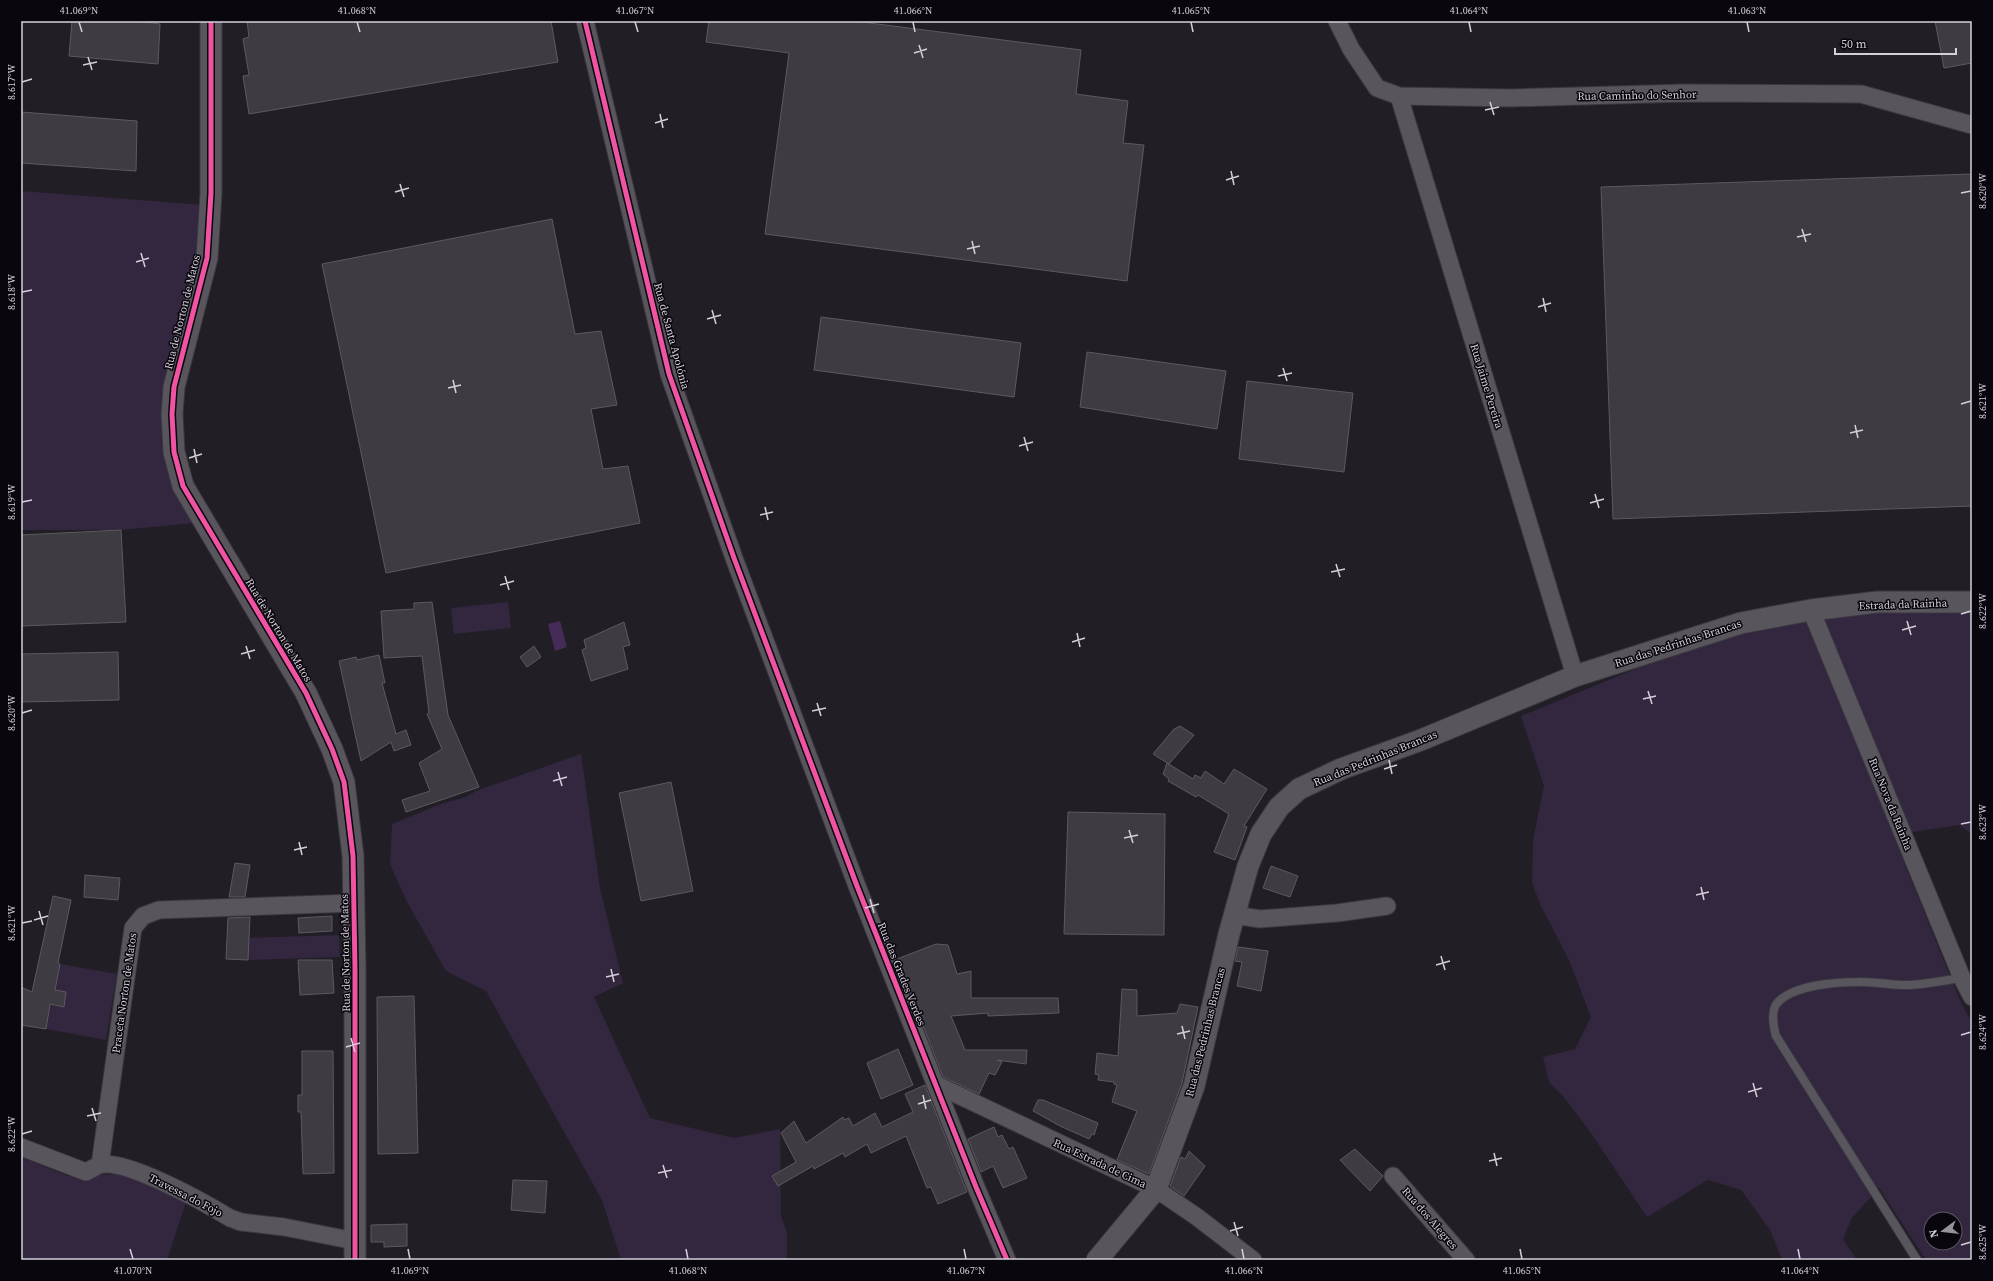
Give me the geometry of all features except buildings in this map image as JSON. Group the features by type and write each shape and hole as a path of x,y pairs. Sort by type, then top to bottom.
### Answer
{"street":[{"name":"Rua de Norton de Matos","path":"211,21 211,192 207,258 174,387 172,414 174,452 183,486 306,693 332,749 344,782 350,820 353,856 355,1250"},
{"name":"Rua de Santa Apolónia","path":"585,21 669,374 767,648"},
{"name":"Rua Caminho do Senhor","path":"1337,21 1351,49 1377,88 1399,96 1511,98 1685,93 1861,94 1972,125"},
{"name":"Rua Jaime Pereira","path":"1399,96 1575,676"},
{"name":"Estrada da Rainha","path":"1811,610 1878,602 1972,602"},
{"name":"Rua das Pedrinhas Brancas","path":"1097,1260 1156,1189 1194,1086 1234,914 1248,866 1261,834 1279,807 1299,789 1341,768 1421,740 1575,676 1742,623 1811,610"},
{"name":"Rua Nova da Rainha","path":"1811,610 1962,978 1972,997"},
{"name":"Rua das Grades Verdes","path":"767,648 857,886 935,1084 1007,1260"},
{"name":"Praceta Norton de Matos","path":"100,1165 133,928 143,916 159,910 354,903"},
{"path":"1234,914 1260,919 1337,913 1387,906"},
{"name":"Rua Estrada de Cima","path":"935,1084 1156,1189 1197,1217 1253,1260"},
{"name":"Travessa do Fojo","path":"21,1147 86,1172 100,1165 121,1168 163,1182 230,1218 241,1222 284,1227 355,1250"},
{"name":"Rua dos Alegres","path":"1393,1176 1466,1260"}],"lane":[{"path":"1917,1260 1776,1036 1773,1025 1774,1009 1778,1001 1789,994 1810,987 1858,982 1910,985 1962,978"}],"shaded area":[{"path":"21,191 205,205 175,442 214,521 121,530 21,530"},
{"path":"508,602 511,628 454,634 451,608"},
{"path":"1835,610 1972,611 1972,834 1959,825 1893,835 1958,996 1972,1023 1972,1260 1926,1260 1879,1188 1852,1218 1843,1239 1857,1260 1782,1260 1770,1230 1741,1190 1708,1180 1647,1217 1591,1133 1563,1096 1549,1082 1543,1057 1575,1049 1591,1017 1569,960 1541,906 1532,883 1533,840 1544,786 1521,716 1684,649 1767,620"},
{"path":"560,621 567,647 555,651 548,624"},
{"path":"581,754 600,888 623,983 594,997 650,1118 734,1138 780,1129 781,1216 787,1232 787,1260 621,1260 602,1200 486,991 446,971 407,902 390,864 392,824 441,804 466,797 476,791"},
{"path":"339,935 340,957 248,960 249,938"},
{"path":"60,964 117,974 106,1040 46,1029 50,1004 64,1007 66,992 55,990"},
{"path":"21,1157 68,1176 114,1174 140,1176 188,1196 167,1260 21,1260"}],"cycle path":[{"path":"211,21 211,193 207,258 174,387 172,414 174,452 183,486 306,693 332,749 344,782 353,856 355,968 355,1260"},
{"path":"585,21 669,374 734,558 857,886 976,1187 1007,1260"}]}
